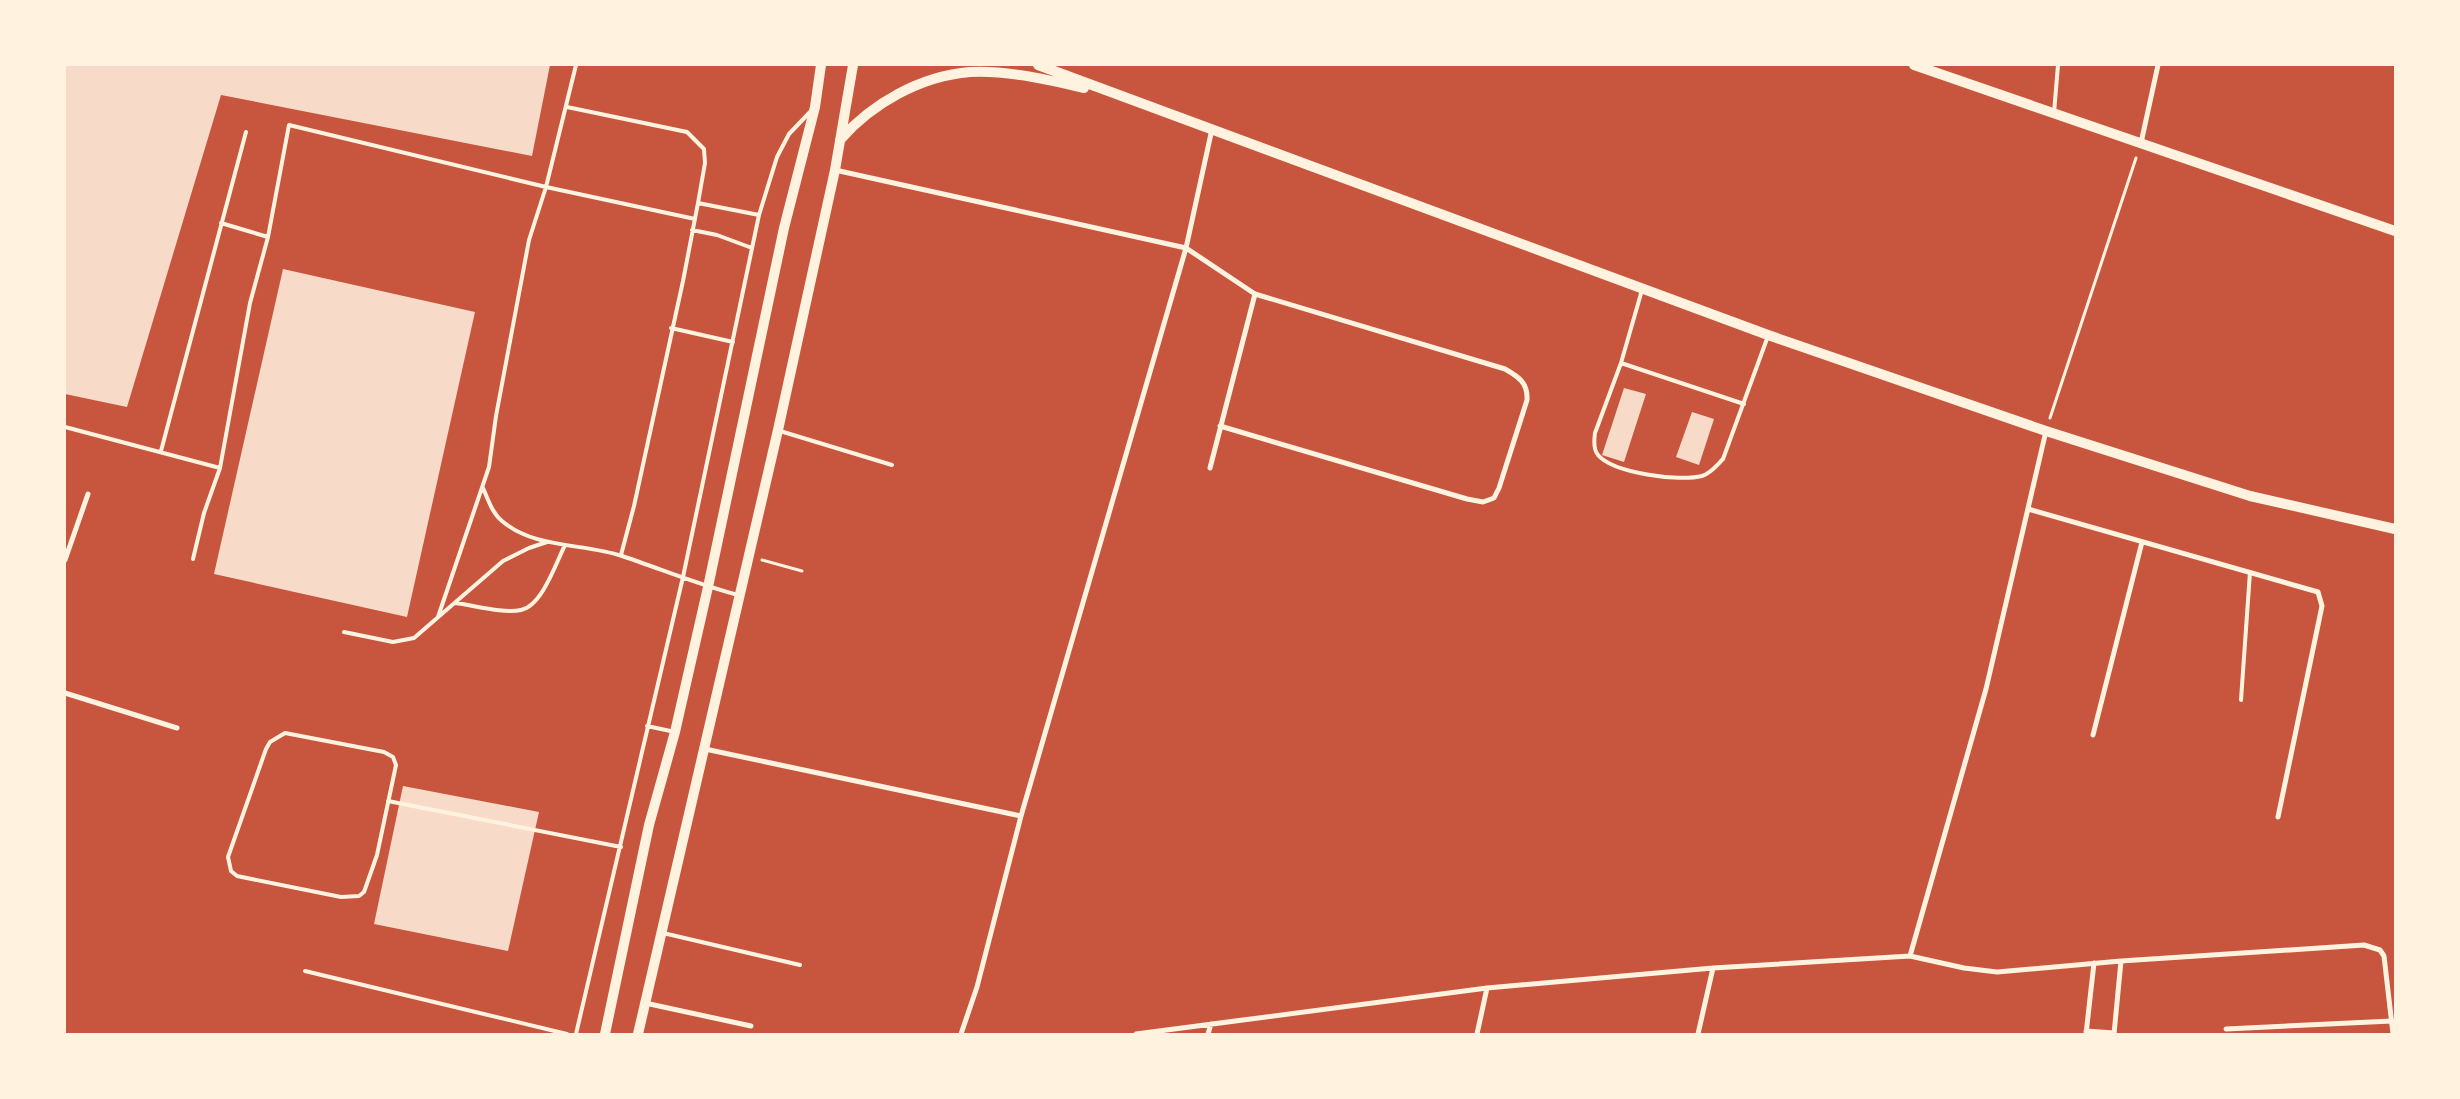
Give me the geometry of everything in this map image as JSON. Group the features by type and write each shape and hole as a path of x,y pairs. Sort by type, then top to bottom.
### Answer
{"main road":[{"path":"605,1034 649,826 675,732 708,587 784,228 815,107 821,65"},
{"path":"638,1034 644,1003 663,933 778,430 835,170 853,65"},
{"path":"1038,65 1768,335 2046,430 2250,496 2395,530"},
{"path":"1919,66 2395,231"},
{"path":"839,140 850,128 890,98 932,81 970,72 1021,76 1115,95"}],"street":[{"path":"2141,143 2158,65"},
{"path":"961,1034 977,986 1021,816 1186,248 1212,129"},
{"path":"835,170 1186,248 1255,294 1505,369 1524,381 1528,390 1494,498 1482,502 1220,426"},
{"path":"1210,468 1255,294"},
{"path":"1910,956 1986,689 2046,430"},
{"path":"65,560 88,494"},
{"path":"2028,509 2318,592 2322,606 2278,817"},
{"path":"2093,735 2142,542"},
{"path":"65,693 177,728"},
{"path":"705,749 1021,816"},
{"path":"1136,1034 1486,988 1713,968 1910,956 1964,968 1997,972 2121,961 2364,945 2380,950 2387,965 2393,1034"},
{"path":"2094,963 2086,1032 2114,1033 2121,961"},
{"path":"1698,1034 1713,968"},
{"path":"1477,1034 1486,988"},
{"path":"644,1003 751,1026"},
{"path":"2226,1029 2392,1021"},
{"path":"1208,1034 1211,1024"}],"lane":[{"path":"438,617 489,467 496,416 527,249 546,187 576,65"},
{"path":"2054,113 2058,65"},
{"path":"566,107 687,132 704,149 705,163 683,280 671,328 634,506 621,555"},
{"path":"576,1034 684,577 759,215 777,157 785,141 789,134 815,107"},
{"path":"192,559 204,513 220,468 250,303 268,237 289,125 546,187 695,219"},
{"path":"161,451 246,132"},
{"path":"698,203 759,215"},
{"path":"221,223 268,237"},
{"path":"692,230 717,235 752,248"},
{"path":"1643,288 1621,363 1594,442 1596,453 1605,461 1657,478 1682,479 1703,476 1712,471 1723,459 1768,335"},
{"path":"671,328 732,342"},
{"path":"1621,363 1744,404"},
{"path":"65,427 220,468"},
{"path":"778,430 892,465"},
{"path":"483,488 495,514 502,522 522,532 547,542 621,555 708,587 739,596"},
{"path":"344,632 393,642 414,638 503,562 529,548 547,542"},
{"path":"455,603 522,610 533,604 542,593 565,544"},
{"path":"2241,700 2250,572"},
{"path":"648,726 675,732"},
{"path":"285,734 294,735 384,752 393,757 396,765 388,801 377,855 364,892 359,896 341,897 252,880 236,876 231,872 228,857 266,749 278,736 285,734"},
{"path":"388,801 621,847"},
{"path":"663,933 800,965"},
{"path":"305,971 567,1034"}],"path":[{"path":"2046,430 2141,143"},
{"path":"749,556 802,571"}],"building":[{"path":"65,65 550,65 532,156 221,95 127,407 65,394"},
{"path":"283,269 475,312 407,617 214,574"},
{"path":"1624,388 1646,394 1624,462 1602,455"},
{"path":"1692,412 1714,419 1699,465 1676,457"},
{"path":"403,786 539,812 508,951 374,924"}]}
